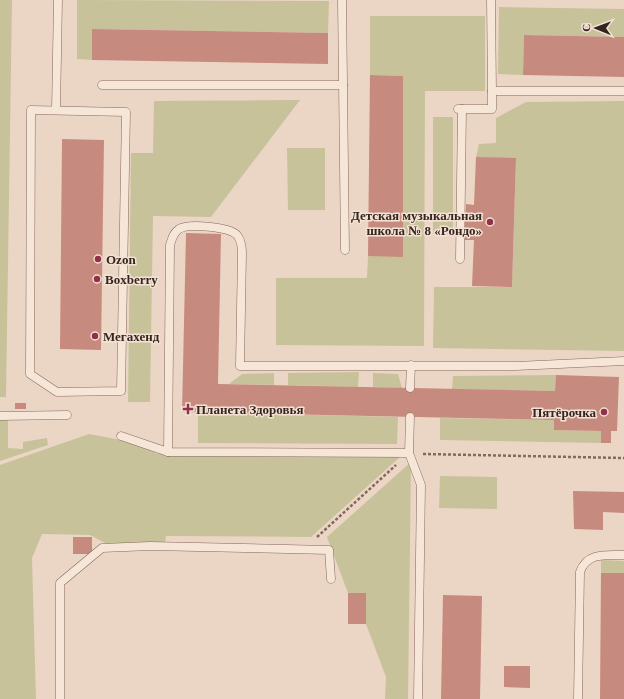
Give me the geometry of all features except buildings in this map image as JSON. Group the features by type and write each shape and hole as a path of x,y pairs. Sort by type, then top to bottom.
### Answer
{"lane":[{"path":"56,110 58,0"},
{"path":"342,0 345,250"},
{"path":"460,259 460,109 492,109 491,0"},
{"path":"102,85 343,86"},
{"path":"492,91 624,91"},
{"path":"31,110 56,110 126,112 121,391 57,392 30,374 31,110"},
{"path":"168,452 170,245 174,233 184,227 197,226 226,230 237,235 240,241 242,253 240,366 516,366 624,361"},
{"path":"410,388 411,365"},
{"path":"0,416 67,415"},
{"path":"410,417 409,454 421,485 418,699"},
{"path":"121,436 168,452 409,454"},
{"path":"60,699 60,583 102,548 150,546 329,550 331,579"},
{"path":"578,699 580,572 582,564 591,557 624,555"}],"path":[{"path":"304,549 409,454 624,458"}],"shaded area":[{"path":"0,0 12,0 6,397 0,397"},
{"path":"77,0 329,1 328,33 93,29 92,60 77,59"},
{"path":"499,7 624,9 624,37 524,35 523,75 498,74"},
{"path":"370,16 485,16 485,91 425,91 424,346 276,345 276,278 367,278 368,256 403,256 403,76 370,75"},
{"path":"300,100 211,217 153,216 150,402 128,402 131,153 153,153 154,101"},
{"path":"624,101 624,351 433,348 434,287 512,287 516,159 476,157 479,144 496,143 496,118 526,102"},
{"path":"433,117 453,117 453,234 433,234"},
{"path":"287,148 325,148 325,210 288,210"},
{"path":"359,372 358,387 288,385 288,373"},
{"path":"274,373 274,385 229,384 242,374"},
{"path":"373,373 398,374 402,388 373,387"},
{"path":"556,375 555,391 452,389 453,376"},
{"path":"198,412 398,417 397,444 198,443"},
{"path":"440,418 554,420 555,430 601,431 601,443 440,440"},
{"path":"8,419 8,448 23,449 23,442 47,438 48,445 0,461 0,420"},
{"path":"89,434 131,442 158,454 400,457 311,537 166,536 165,543 107,544 90,535 42,534 32,558 36,699 0,699 0,465"},
{"path":"411,462 408,699 385,699 386,677 366,624 348,593 327,537"},
{"path":"440,476 497,477 497,509 439,508"},
{"path":"601,560 624,561 624,573 601,573"}],"place":[{"name":"Детская музыкальная школа № 8 «Рондо»","path":"490,222"},
{"name":"Ozon","path":"98,259"},
{"name":"Boxberry","path":"97,279"},
{"name":"Мегахенд","path":"95,336"},
{"name":"Планета Здоровья","path":"188,409"},
{"name":"Пятёрочка","path":"604,412"}]}
